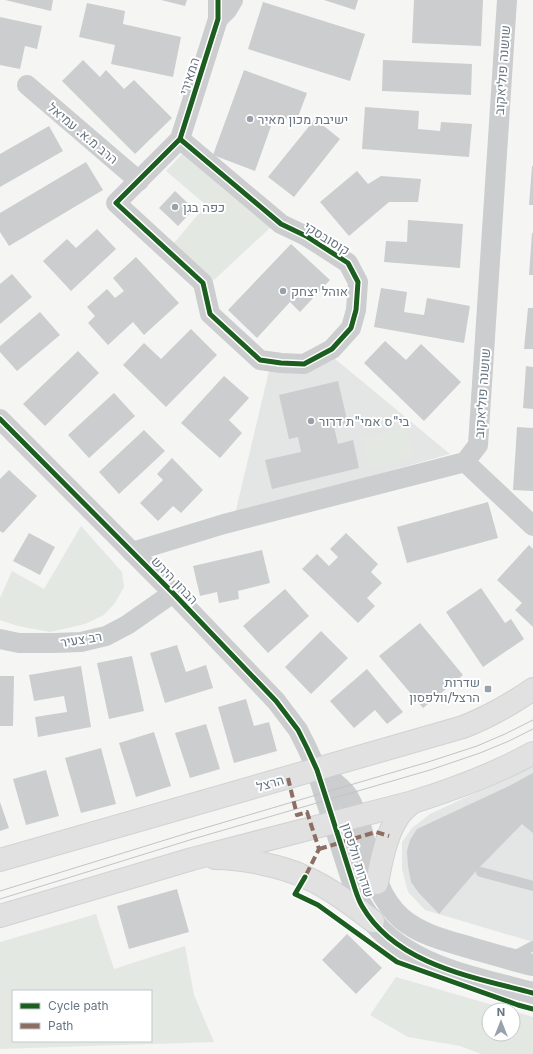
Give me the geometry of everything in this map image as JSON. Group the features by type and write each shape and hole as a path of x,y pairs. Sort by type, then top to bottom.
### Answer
{"main road":[{"name":"הרצל","path":"0,860 463,727 488,717 515,702 533,689"},
{"path":"0,916 192,859 413,802 469,783 500,770 533,753"},
{"path":"377,883 381,862 392,828 402,812 413,802"},
{"path":"192,859 225,858 252,862 295,873 335,894 372,921"}],"street":[{"path":"218,0 218,20"},
{"path":"218,20 233,0"},
{"name":"שושנה פוליאקוב","path":"464,462 478,445 507,0"},
{"name":"המאירי","path":"180,139 218,20"},
{"name":"הרב מ.א. עמיאל","path":"27,85 139,180"},
{"name":"קוסובסקי","path":"180,139 280,224 306,236 348,263 358,282 356,310 351,328 332,349 304,364 260,360 210,314 203,283 116,203 180,139"},
{"name":"הברון הירש","path":"0,419 173,593 276,701 298,730 308,748 317,770"},
{"path":"132,552 224,524 464,462 533,526"},
{"name":"רב צעיר","path":"0,639 19,643 54,643 81,642 106,636 127,625 173,593"},
{"name":"שדרות וולפסון","path":"317,770 341,788 352,805 357,816 377,883 384,898 403,920 421,931 442,940 533,965"},
{"name":"שדרות וולפסון","path":"317,770 355,889 362,906 372,921 390,939 408,952 449,970 533,993"}],"lane":[{"path":"481,872 533,886"},
{"path":"509,959 533,946"}],"shaded area":[{"path":"183,153 272,226 214,280 174,243 206,205 166,171"},
{"path":"334,358 450,454 235,514 269,371 304,370"},
{"path":"407,427 415,458 370,469 362,438"},
{"path":"81,526 122,572 124,587 115,603 104,615 85,624 50,632 18,626 0,620 0,598 12,571 44,589"},
{"path":"533,766 533,942 425,910 408,892 402,869 402,842 412,828 430,814"},
{"path":"96,914 114,969 185,946 194,995 214,1042 0,1049 0,942"},
{"path":"396,977 482,1002 481,1002 481,1042 521,1042 521,1013 533,1017 533,1054 481,1054 460,1046 408,1037 370,1015"}],"building":[{"path":"5,0 53,0 51,11"},
{"path":"161,0 187,0 185,6"},
{"path":"324,0 358,0 355,10"},
{"path":"414,0 483,0 481,46 412,43"},
{"path":"263,2 365,34 350,81 248,49"},
{"path":"87,3 125,11 123,24 181,37 173,77 111,64 115,45 79,37"},
{"path":"0,17 42,26 37,49 25,46 20,69 0,65"},
{"path":"83,60 100,77 106,70 124,89 134,80 172,118 135,154 62,81"},
{"path":"383,60 472,64 471,95 382,91"},
{"name":"ישיבת מכון מאיר","path":"244,70 307,93 296,122 275,115 255,171 213,155"},
{"path":"365,107 419,111 418,129 440,131 441,122 472,124 469,157 362,149"},
{"path":"315,119 340,139 294,197 268,177"},
{"path":"49,126 63,151 0,187 0,154"},
{"path":"86,162 103,190 9,246 0,232 0,213"},
{"path":"532,166 533,205 529,205"},
{"path":"357,171 368,184 381,176 421,179 418,202 389,202 349,236 320,202"},
{"path":"175,191 194,209 178,226 159,208"},
{"path":"408,220 463,224 460,268 384,262 386,241 407,242"},
{"path":"97,229 116,249 71,291 43,261 67,239 76,248"},
{"path":"532,233 533,275 529,275"},
{"name":"אוהל יצחק","path":"291,244 330,280 300,312 290,302 257,338 228,310"},
{"path":"136,257 179,303 144,335 133,322 108,345 88,323 95,316 87,307 107,289 115,298 124,291 113,278"},
{"path":"12,274 32,297 0,324 0,284"},
{"path":"381,288 407,292 404,312 424,315 427,298 470,306 464,343 374,327"},
{"path":"528,308 533,308 533,349 524,349"},
{"path":"40,312 60,335 17,371 0,352 0,346"},
{"path":"191,329 217,355 166,407 123,365 144,343 161,359"},
{"path":"385,341 406,360 421,344 461,382 424,421 364,363"},
{"path":"78,351 99,373 45,426 23,404"},
{"path":"526,366 533,367 533,409 523,408"},
{"path":"224,376 249,398 229,420 242,433 220,458 181,423"},
{"path":"338,381 348,424 334,427 338,444 353,440 359,468 272,489 265,460 301,452 298,437 289,439 279,395"},
{"path":"114,393 135,416 89,458 68,435"},
{"path":"517,427 533,428 533,491 513,490"},
{"path":"144,430 165,451 119,494 99,472"},
{"path":"172,458 203,490 181,513 173,506 158,521 140,503 163,480 157,474"},
{"path":"9,470 37,496 3,533 0,531 0,479"},
{"path":"488,502 498,538 407,563 397,527"},
{"path":"29,533 55,547 40,575 13,561"},
{"path":"346,533 378,564 371,572 382,583 367,598 375,606 358,623 302,569 317,554 329,566 338,557 330,549"},
{"path":"529,545 533,549 533,627 515,610 522,603 497,580"},
{"path":"262,550 270,583 238,591 239,599 219,603 217,592 200,596 193,566"},
{"path":"481,588 505,623 511,619 524,639 483,667 446,612"},
{"path":"285,589 309,616 268,653 243,626"},
{"path":"420,623 463,675 423,708 379,656"},
{"path":"321,631 348,658 311,694 285,667"},
{"path":"177,645 186,672 206,665 213,688 165,703 150,653"},
{"path":"132,656 144,711 109,719 97,663"},
{"path":"81,666 91,727 38,737 35,717 67,712 64,696 34,701 29,675"},
{"path":"367,669 403,712 387,724 375,710 354,728 330,701"},
{"path":"0,676 14,676 13,726 0,726"},
{"path":"246,699 254,726 269,722 277,751 234,763 218,707"},
{"path":"206,724 220,769 190,778 175,733"},
{"path":"154,732 171,786 136,797 119,743"},
{"path":"101,748 116,804 81,813 65,758"},
{"path":"46,770 59,816 26,825 13,779"},
{"path":"533,773 533,833 522,824 476,871 439,914 419,893 411,882 407,851 410,840 417,829 509,786"},
{"path":"0,802 9,828 0,831"},
{"path":"177,889 189,932 129,949 117,906"},
{"path":"347,934 382,968 356,994 322,960"}],"tram line":[{"path":"0,891 191,832 428,762 477,746 533,720"},
{"path":"0,899 193,839 430,770 480,753 533,729"}],"marked path":[{"path":"288,778 297,815 307,812 319,849 305,877"},
{"path":"319,849 376,832 389,836"}],"cycle path":[{"path":"180,139 281,224 306,236 348,263 358,282 356,310 351,328 332,349 304,364 260,360 210,314 203,283 116,203 180,139 218,19 218,0"},
{"path":"0,419 173,593 276,701 298,730 317,770 358,898 377,926 395,942 415,955 438,966 461,974 533,993"},
{"path":"305,877 295,894 318,905 397,962 533,1009"}],"place":[{"name":"ישיבת מכון מאיר","path":"250,119"},
{"name":"כפה בגן","path":"175,207"},
{"name":"אוהל יצחק","path":"283,291"},
{"name":"בי\"ס אמי\"ת דרור","path":"311,421"},
{"name":"שדרות הרצל/וולפסון","path":"488,689"}]}
